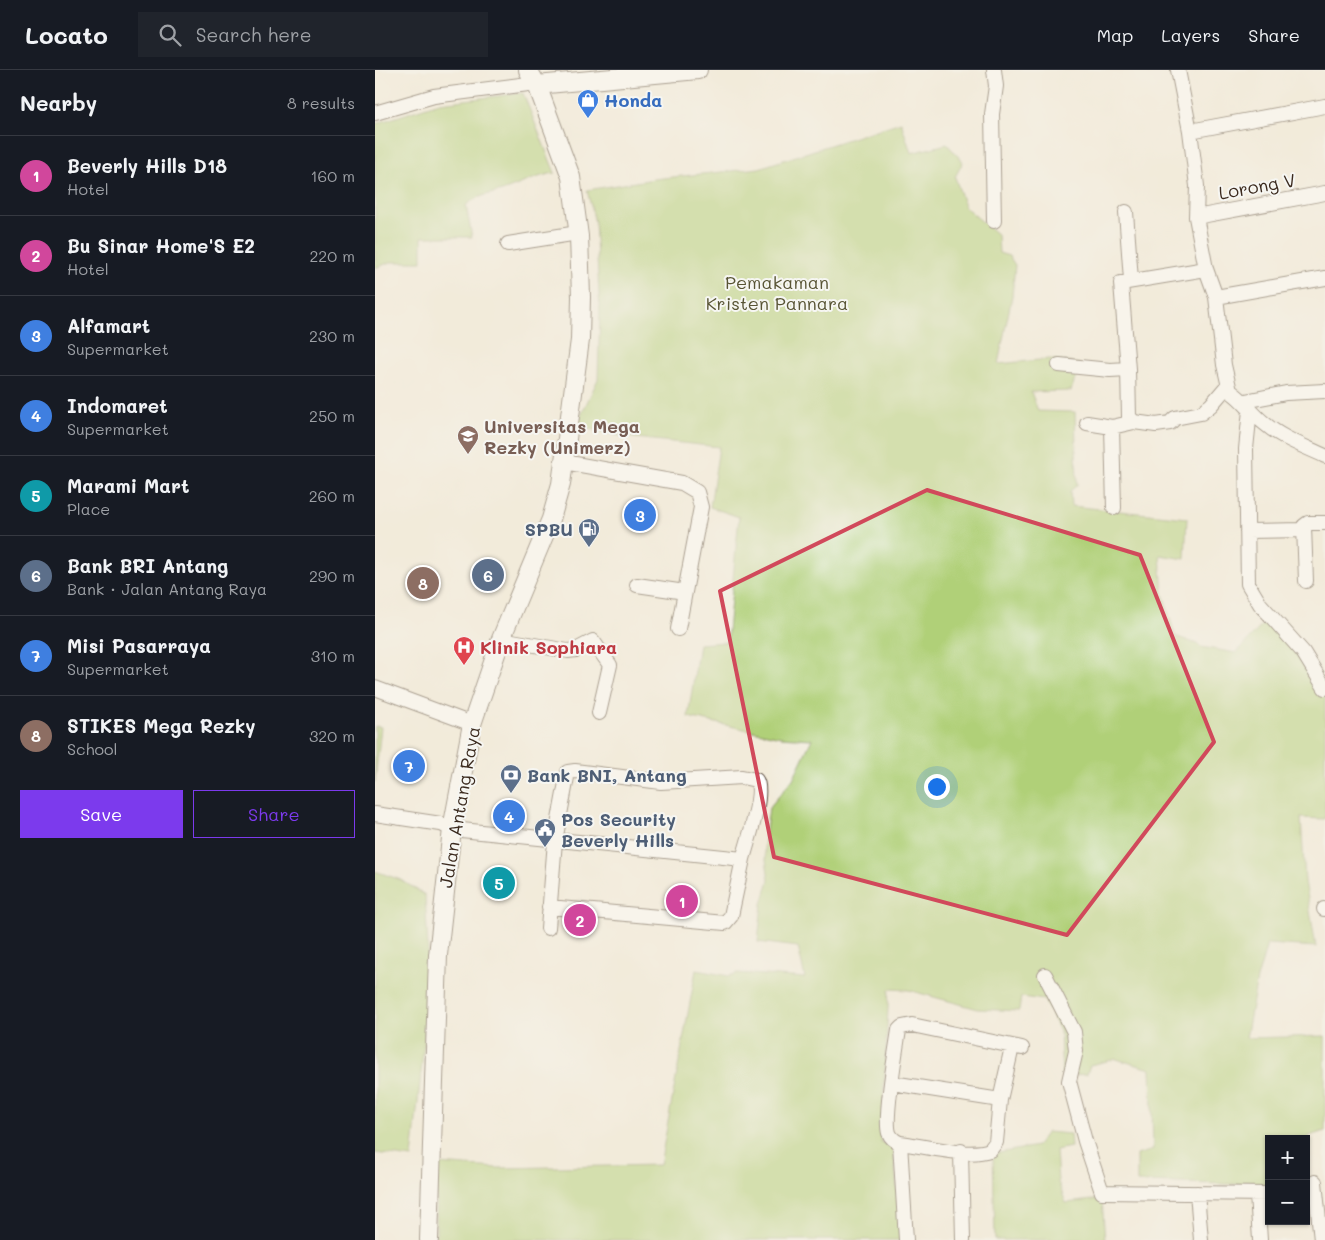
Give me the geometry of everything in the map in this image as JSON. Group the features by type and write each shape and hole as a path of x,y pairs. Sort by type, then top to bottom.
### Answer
{"main road":[{"path":"534,79 605,77 698,70"},
{"name":"Jalan Antang Raya","path":"429,1240 438,955 452,829 472,724 501,639 551,519 561,484 580,340 581,297 578,233 571,177 534,79"}],"street":[{"path":"994,70 996,86 992,114 994,221"},
{"path":"1179,70 1190,131 1197,186 1196,217 1206,269 1216,297 1230,391 1272,430 1325,456"},
{"path":"375,113 427,97 534,79"},
{"path":"1190,131 1325,106"},
{"name":"Lorong V","path":"1196,217 1325,193"},
{"path":"1126,212 1131,280"},
{"path":"508,244 578,233"},
{"path":"1134,422 1129,416 1129,369 1121,283 1206,269"},
{"path":"1216,297 1325,278"},
{"path":"1059,365 1110,370 1129,369"},
{"path":"1087,423 1112,427 1134,422 1170,423 1175,418 1201,413 1211,405 1228,385"},
{"path":"1247,405 1286,393 1325,392"},
{"path":"1247,405 1248,584 1252,594 1303,652 1325,688"},
{"path":"1112,427 1114,508"},
{"path":"564,462 677,482 691,486 697,492 701,507 678,629"},
{"path":"1306,581 1303,530 1306,524 1325,524"},
{"path":"1247,531 1303,530"},
{"path":"637,585 685,592"},
{"path":"501,639 568,651 576,650 593,641 609,664 599,713"},
{"path":"375,688 472,724"},
{"path":"548,928 549,907 555,841 565,778 569,771 661,782 742,778 756,780 759,787 731,916 725,923 549,907"},
{"path":"375,814 441,824 452,829 743,859"},
{"path":"1045,975 1074,1032 1076,1051 1069,1077 1085,1141 1102,1192 1263,1194 1260,1240"},
{"path":"904,1025 912,1025 1017,1047 1000,1100 996,1142 993,1147 983,1152 900,1143 893,1140 888,1130 892,1083 899,1030 904,1025"},
{"path":"892,1083 1000,1100"},
{"path":"900,1143 905,1240"},
{"path":"961,1151 963,1240"},
{"path":"1315,1182 1321,1240"},
{"path":"1197,1193 1201,1240"}],"highlighted area":[{"path":"927,490 1140,555 1214,742 1067,935 774,857 720,591"}],"green space":[{"path":"523,93 555,173 483,196 466,205 472,237 422,237 422,262 391,262 375,268 375,124 439,103"},
{"name":"Pemakaman Kristen Pannara","path":"901,122 911,153 947,144 963,162 955,177 965,207 998,235 999,253 1009,256 1015,265 1012,296 998,364 1050,359 1080,364 1071,391 1031,392 1038,411 1075,412 1077,485 1070,491 1071,506 1187,518 1185,559 1160,555 1163,593 1175,636 1201,647 1236,653 1267,620 1302,660 1325,696 1325,819 1301,818 1305,881 1316,947 1267,944 1257,979 1246,1038 1325,1036 1325,1131 1310,1136 1265,1135 1265,1185 1137,1182 1137,1155 1153,1150 1151,1069 1116,1059 1090,1065 1087,1074 1062,1076 1060,1031 1044,1000 1021,997 1019,1011 978,1009 908,990 889,989 881,1142 893,1147 902,1240 436,1240 437,1164 498,1168 660,1165 696,970 729,976 738,973 805,978 798,947 758,942 762,904 769,880 764,846 769,808 793,779 812,739 781,737 688,717 699,644 727,642 739,517 710,507 719,447 626,437 576,426 598,379 600,311 595,223 587,190 654,179 759,168"},
{"path":"375,726 381,727 375,782"},
{"path":"375,871 401,880 425,895 428,949 424,1044 412,1158 375,1153"},
{"path":"1047,1132 1070,1134 1071,1147 1056,1150 1058,1182 1066,1203 1102,1199 1105,1240 995,1240 993,1154 1037,1146"}],"place":[{"name":"Honda","path":"588,119"},
{"name":"Universitas Mega Rezky (Unimerz)","path":"468,455"},
{"name":"Alfamart","path":"640,515"},
{"name":"SPBU","path":"589,548"},
{"name":"Bank BRI Antang","path":"488,575"},
{"name":"STIKES Mega Rezky","path":"423,583"},
{"name":"Klinik Sophiara","path":"464,666"},
{"name":"Misi Pasarraya","path":"409,766"},
{"name":"Bank BNI, Antang","path":"511,794"},
{"name":"Indomaret","path":"509,816"},
{"name":"Pos Security Beverly Hills","path":"545,848"},
{"name":"Marami Mart","path":"499,883"},
{"name":"Beverly Hills D18","path":"682,901"},
{"name":"Bu Sinar Home'S E2","path":"580,920"}]}
